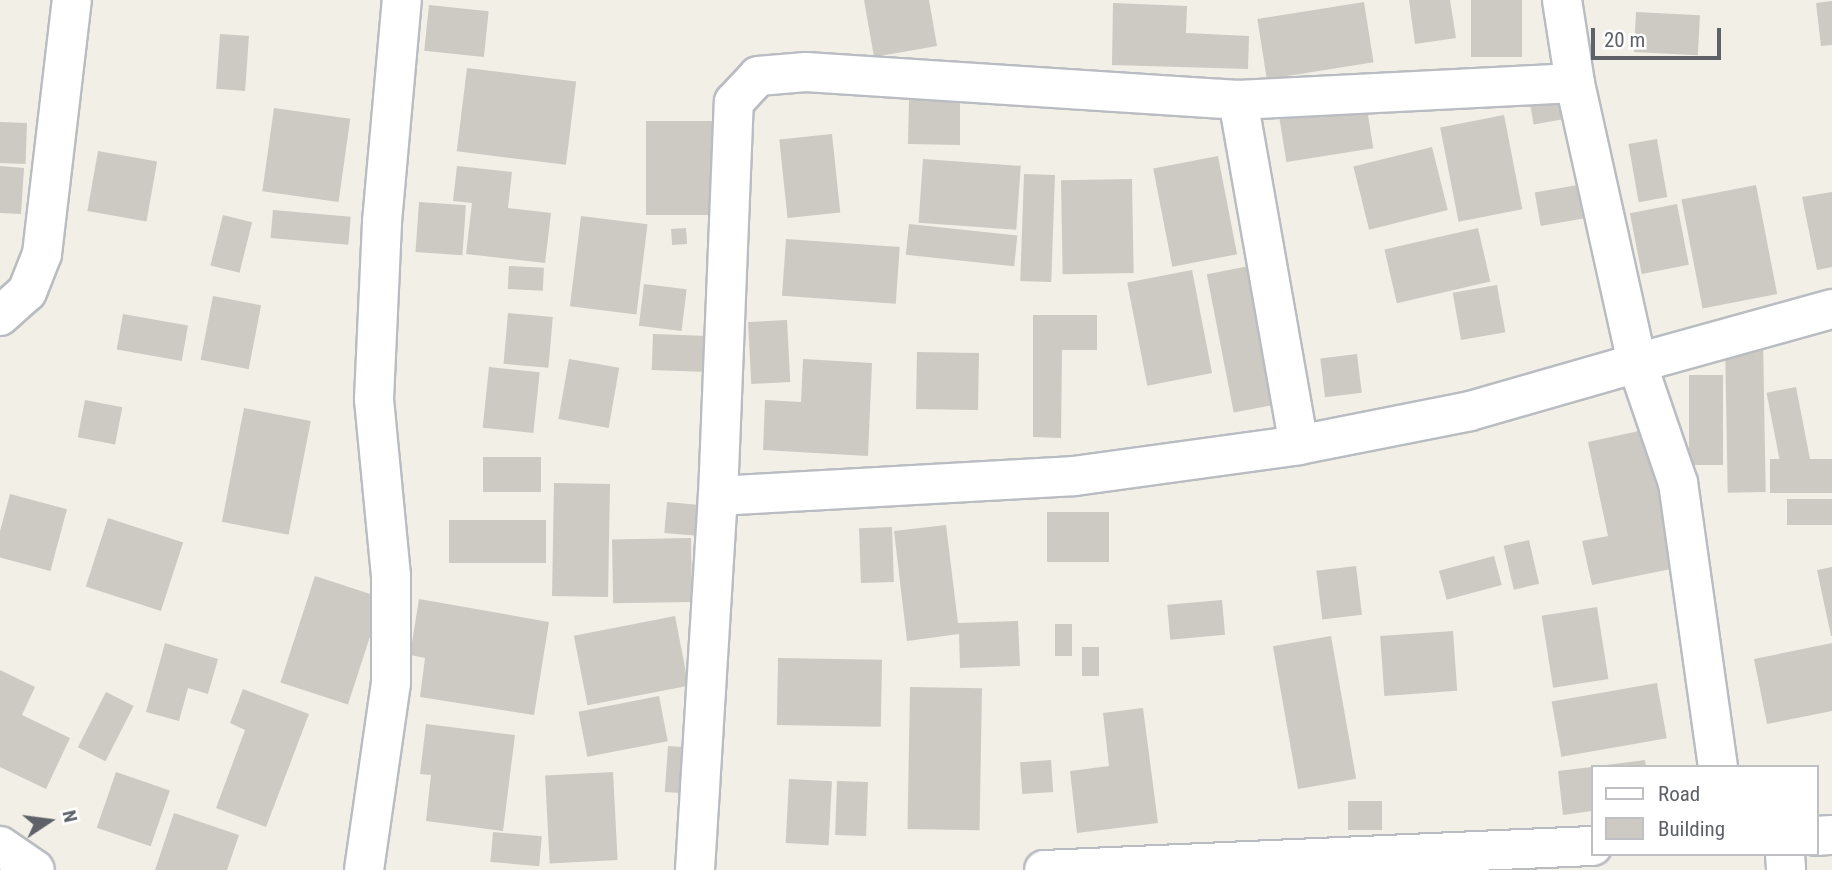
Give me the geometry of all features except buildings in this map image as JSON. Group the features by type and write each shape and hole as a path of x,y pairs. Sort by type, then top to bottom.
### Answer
{"street":[{"path":"0,316 27,292 42,254 72,0"},
{"path":"366,870 391,683 391,576 374,400 382,222 402,0"},
{"path":"1562,0 1575,83 1637,363 1678,483 1718,765"},
{"path":"695,870 718,496 734,102 758,76 806,72 1238,100 1575,83"},
{"path":"1238,100 1299,445"},
{"path":"718,496 1074,476 1299,445 1469,411 1832,309"},
{"path":"0,846 35,870"},
{"path":"1044,870 1174,868 1590,846"}]}
